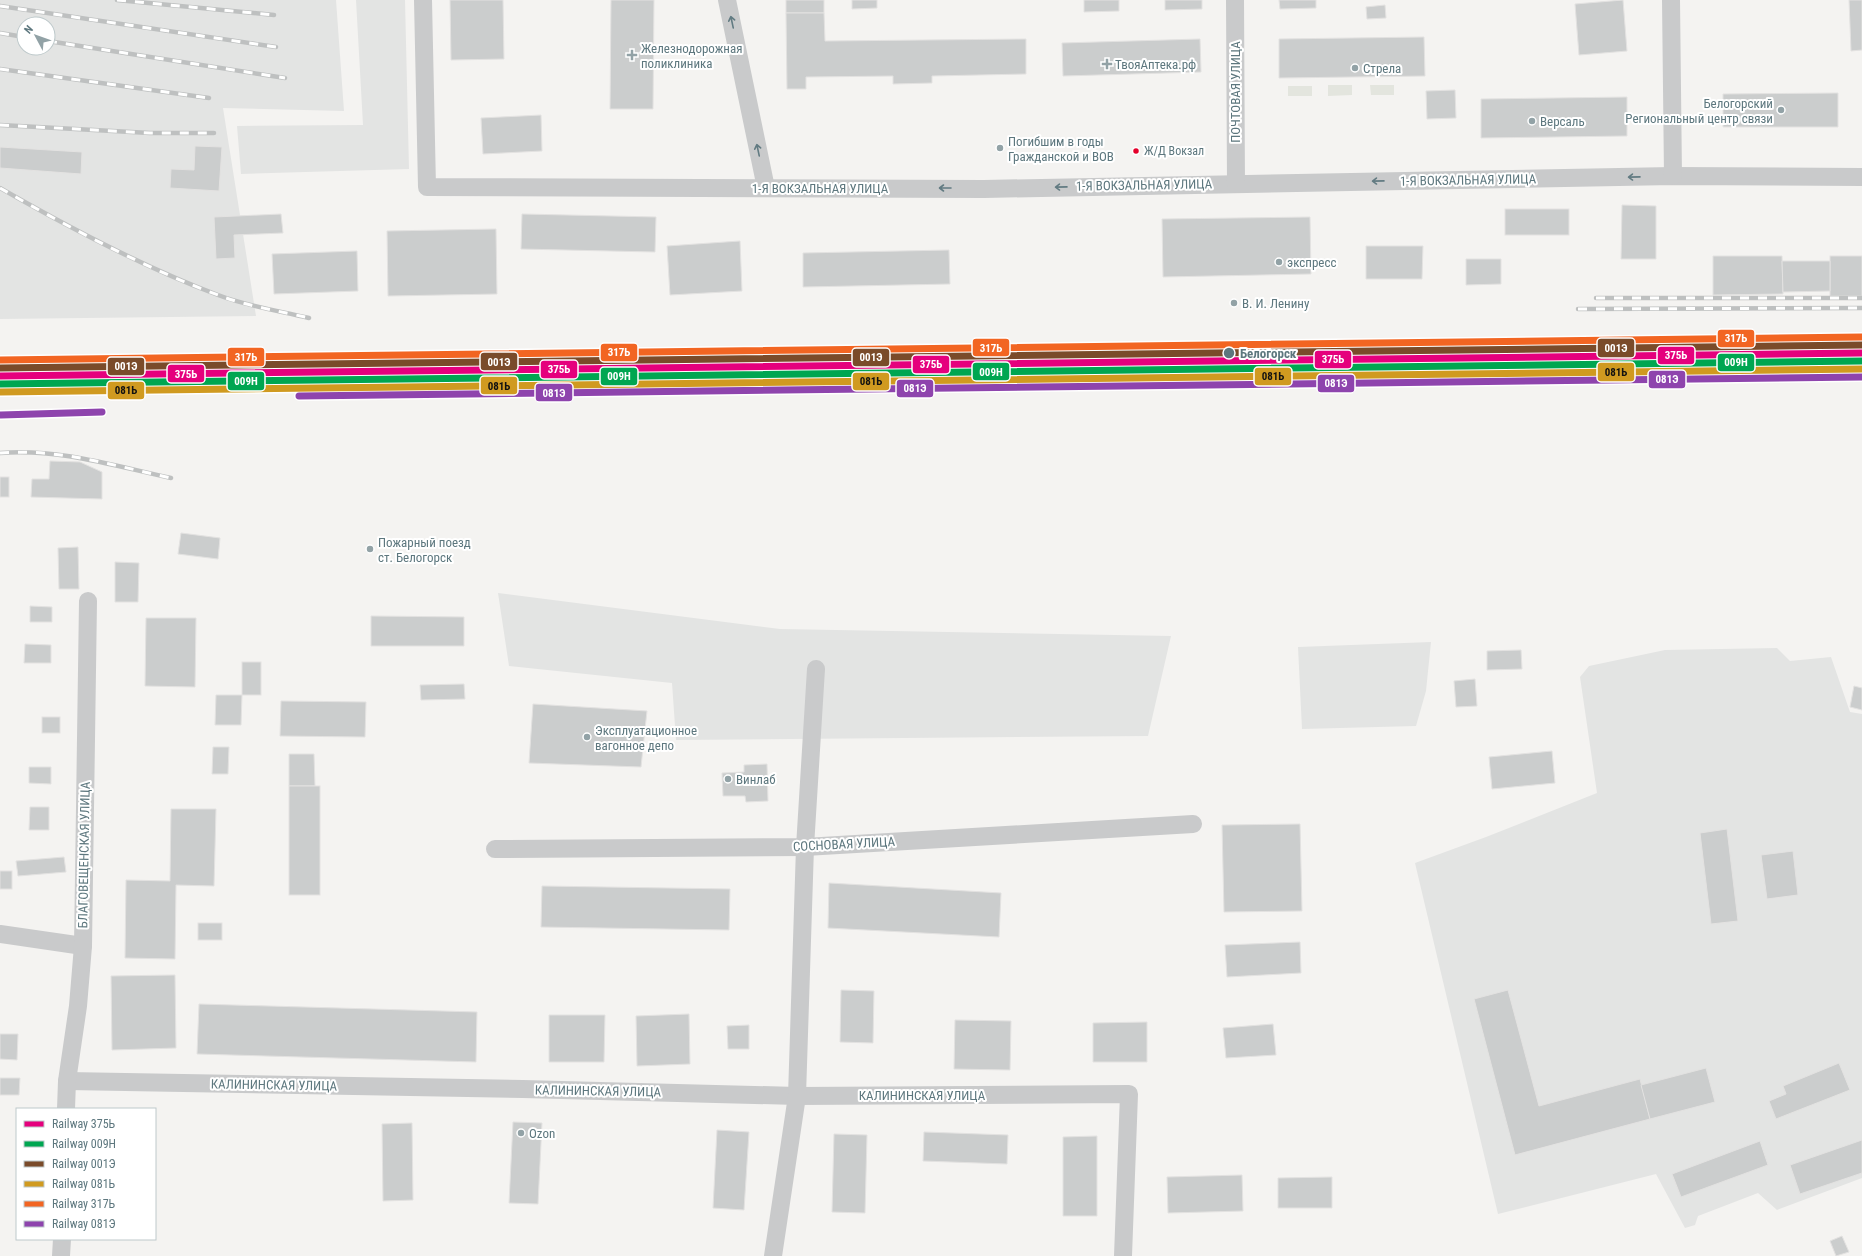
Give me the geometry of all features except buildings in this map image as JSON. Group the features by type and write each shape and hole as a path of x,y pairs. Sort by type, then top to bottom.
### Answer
{"street":[{"name":"1-Я ВОКЗАЛЬНАЯ УЛИЦА","path":"423,0 427,187 984,189 1673,176 1862,177"},
{"path":"727,0 766,188"},
{"name":"ПОЧТОВАЯ УЛИЦА","path":"1235,0 1236,184"},
{"path":"1671,0 1673,176"},
{"name":"БЛАГОВЕЩЕНСКАЯ УЛИЦА","path":"66,1108 67,1081 78,1006 83,946 88,601"},
{"path":"774,1256 797,1096 806,847 816,669"},
{"name":"СОСНОВАЯ УЛИЦА","path":"495,849 806,847 1193,824"},
{"path":"0,934 83,946"},
{"name":"КАЛИНИНСКАЯ УЛИЦА","path":"67,1081 523,1089 797,1096 1129,1094 1123,1256"},
{"path":"61,1256 62,1240"}],"shaded area":[{"path":"0,0 336,0 344,111 223,108 256,316 0,319"},
{"path":"356,0 405,0 409,169 241,174 237,126 363,125"},
{"path":"1328,85 1352,85 1352,95 1328,96"},
{"path":"1370,85 1394,85 1394,95 1371,95"},
{"path":"1288,86 1312,86 1312,96 1288,96"},
{"path":"498,593 780,629 1171,636 1148,736 676,740 672,683 509,666"},
{"path":"1431,642 1426,691 1416,726 1302,729 1298,647"},
{"path":"1777,648 1790,661 1831,657 1850,712 1862,714 1862,1178 1777,1210 1758,1193 1698,1216 1695,1225 1685,1228 1656,1174 1498,1214 1415,863 1486,837 1597,793 1580,677 1589,666 1665,650"}],"railway":[{"path":"117,0 274,15"},
{"path":"0,6 276,47"},
{"path":"0,33 16,36"},
{"path":"56,42 285,78"},
{"path":"0,69 209,98"},
{"path":"0,125 150,133 214,133"},
{"path":"0,188 107,246 190,284 240,302 309,318"},
{"path":"1596,298 1862,298"},
{"path":"1578,309 1862,308"},
{"path":"101,388 457,385 618,381 895,389 1862,378"},
{"path":"0,453 43,453 86,459 171,478"}],"rail line":[{"name":"317Ь","path":"0,360 1862,337"},
{"name":"001Э","path":"0,368 1862,345"},
{"name":"375Ь","path":"0,376 1862,353"},
{"name":"009Н","path":"0,384 1862,361"},
{"name":"081Ь","path":"0,392 1862,369"},
{"name":"081Э","path":"299,396 1862,377"},
{"name":"081Э","path":"1,415 102,412"}],"place":[{"name":"Железнодорожная поликлиника","path":"632,55"},
{"name":"ТвояАптека.рф","path":"1107,64"},
{"name":"Стрела","path":"1355,68"},
{"name":"Белогорский Региональный центр связи","path":"1781,110"},
{"name":"Версаль","path":"1532,121"},
{"name":"Погибшим в годы Гражданской и ВОВ","path":"1000,148"},
{"name":"Ж/Д Вокзал","path":"1136,151"},
{"name":"экспресс","path":"1279,262"},
{"name":"В. И. Ленину","path":"1234,303"},
{"name":"Белогорск","path":"1229,353"},
{"name":"Пожарный поезд ст. Белогорск","path":"370,549"},
{"name":"Эксплуатационное вагонное депо","path":"587,737"},
{"name":"Винлаб","path":"728,779"},
{"name":"Ozon","path":"521,1133"}]}
